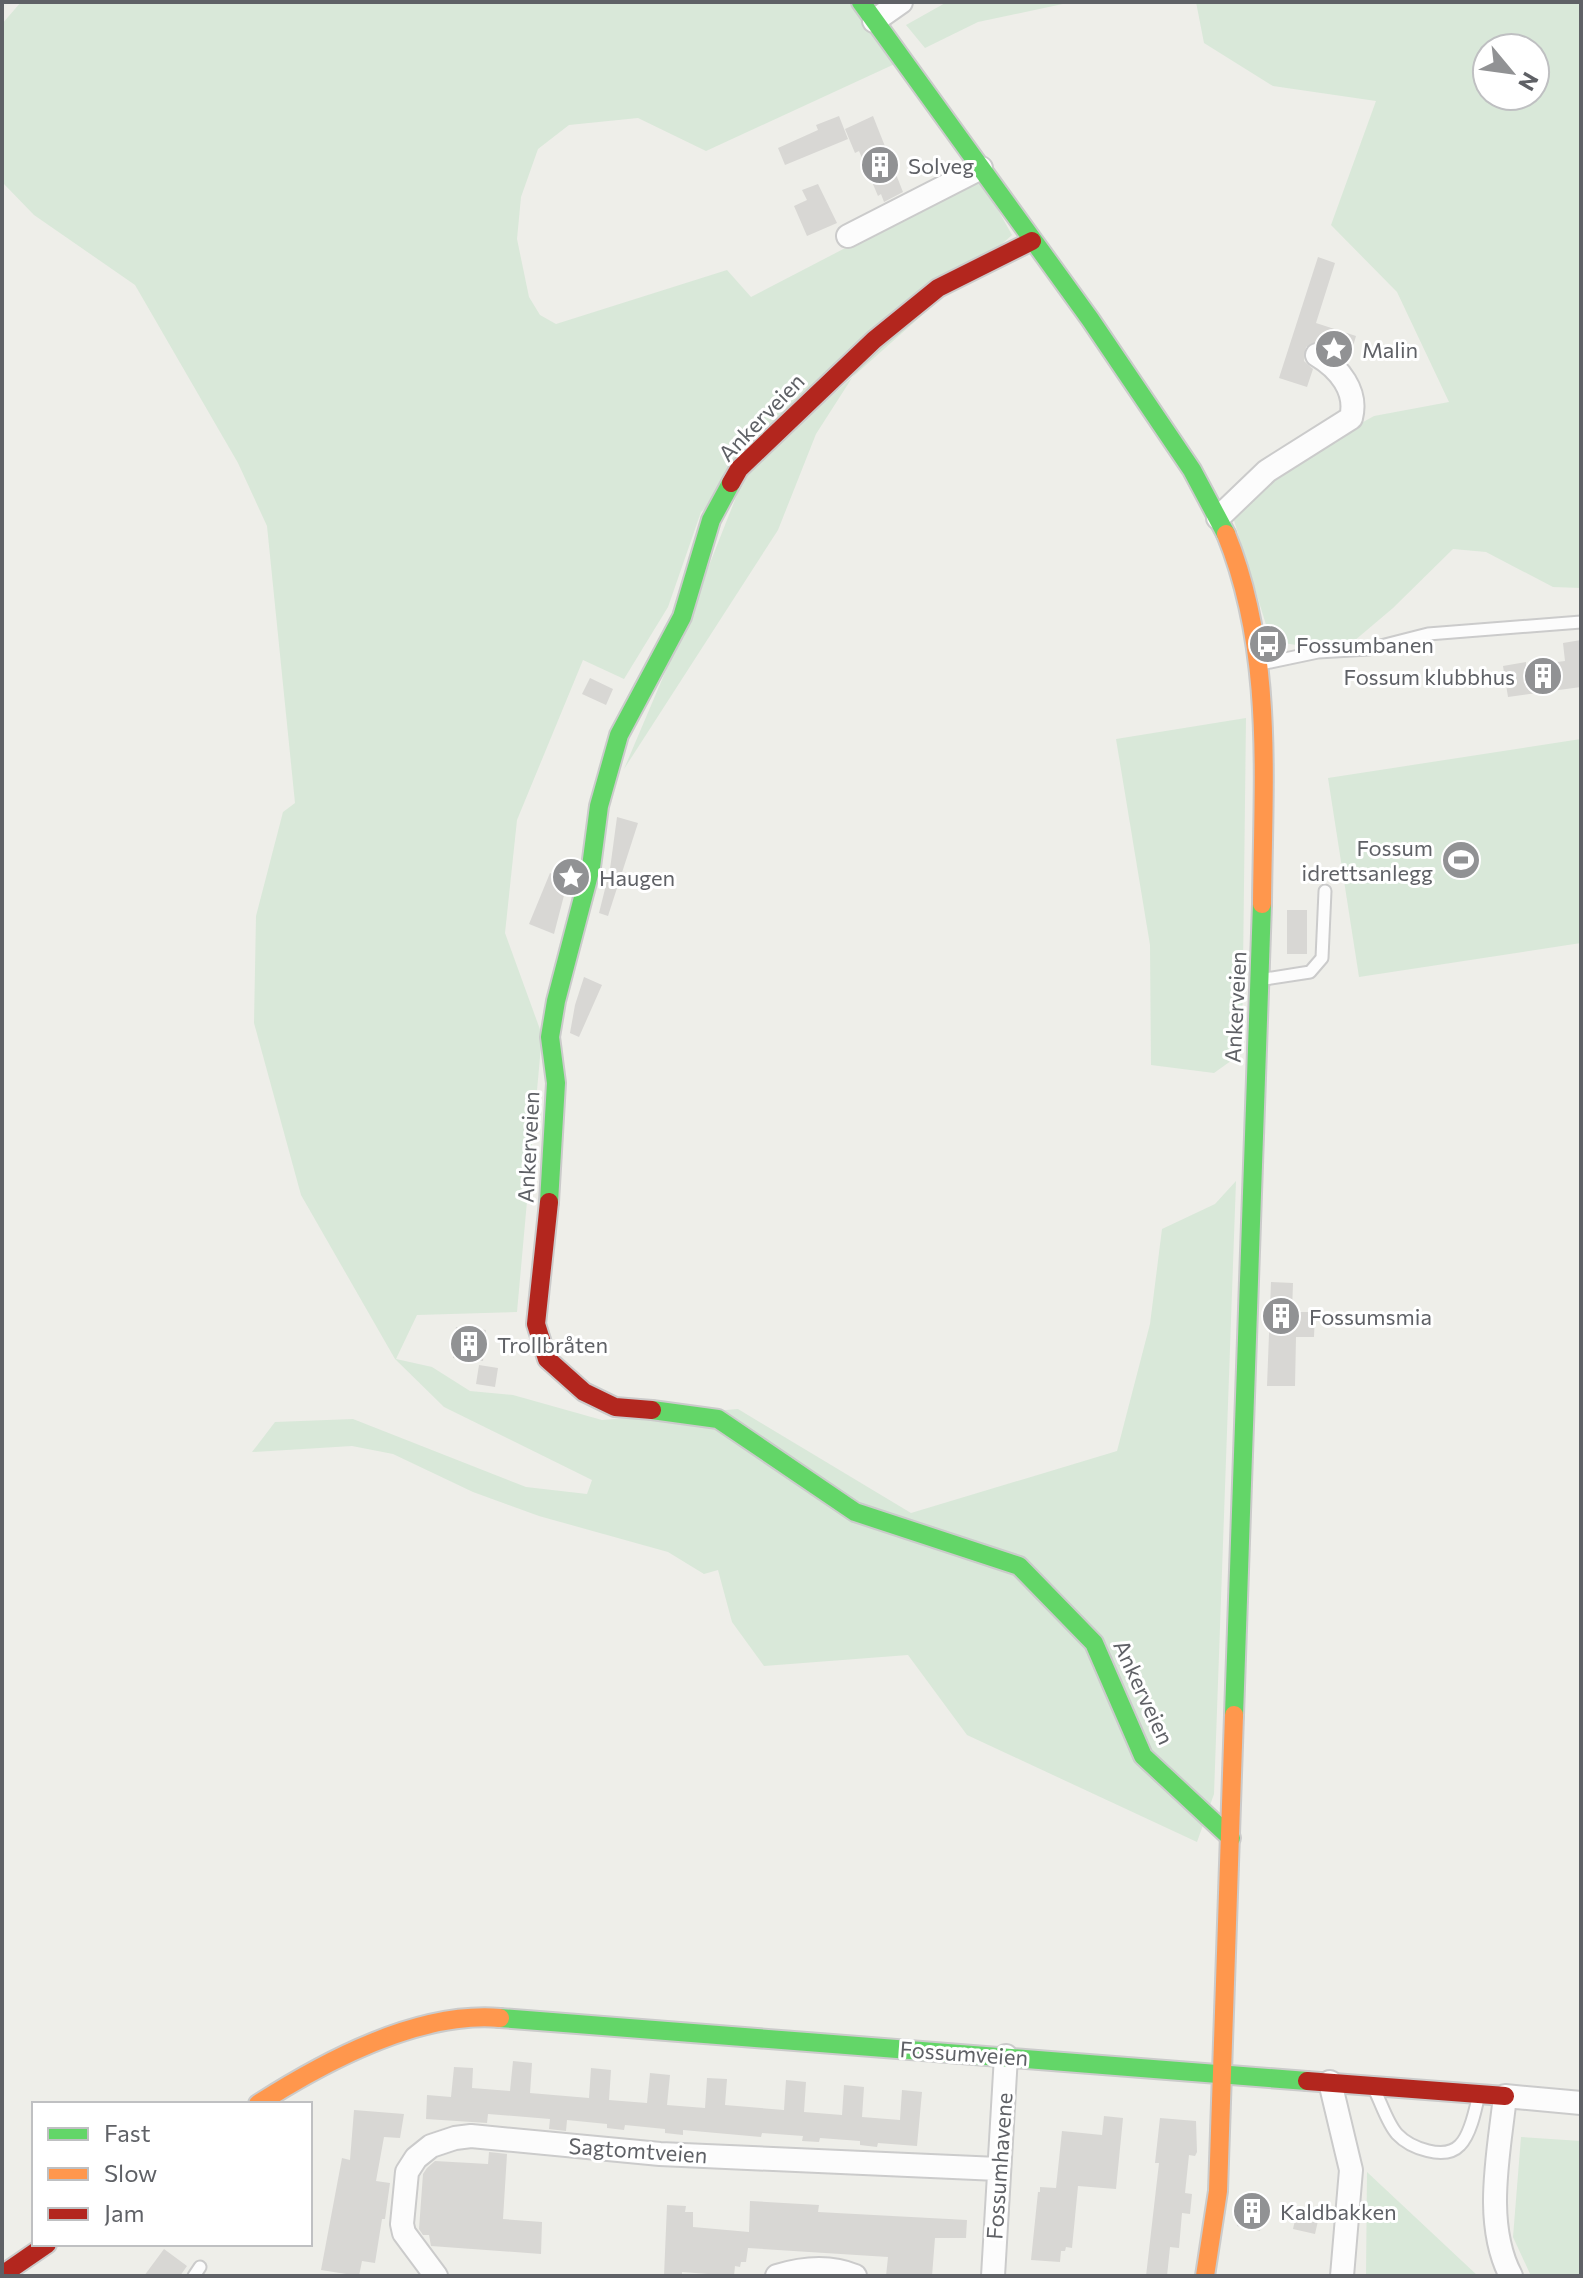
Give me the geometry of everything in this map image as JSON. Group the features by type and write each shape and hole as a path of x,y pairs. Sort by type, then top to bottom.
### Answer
{"street":[{"name":"Ankerveien","path":"861,2 1090,319 1184,458 1218,518 1238,565 1248,598 1260,664 1263,721 1261,979 1254,1100 1218,2191 1205,2276"},
{"path":"874,21 901,2"},
{"path":"848,236 981,168"},
{"name":"Ankerveien","path":"1032,241 938,288 874,340 739,469 711,520 682,617 619,735 599,806 591,867 556,1001 550,1037 556,1083 546,1242 536,1324 547,1359 584,1392 615,1407 718,1419 855,1512 1019,1566 1094,1643 1143,1756 1231,1838"},
{"path":"1218,518 1267,471 1351,418 1355,405 1350,391 1332,364 1317,355"},
{"name":"Fossumveien","path":"261,2102 309,2072 382,2038 421,2026 490,2017 1505,2096"},
{"name":"Fossumhavene","path":"993,2276 1006,2056"},
{"path":"1330,2082 1351,2170 1342,2276"},
{"path":"1511,2276 1504,2263 1497,2234 1497,2182 1505,2096 1581,2103"},
{"name":"Sagtomtveien","path":"436,2276 404,2233 402,2224 407,2172 422,2151 455,2138 471,2136 660,2154 998,2169"},
{"path":"2,2275 44,2246"},
{"path":"777,2276 816,2268 855,2276"}],"lane":[{"path":"1260,664 1305,653 1369,649 1428,634 1581,622"},
{"path":"1261,979 1310,972 1322,958 1325,891"},
{"path":"1372,2085 1398,2134 1425,2151 1447,2153 1460,2145 1479,2094"}],"green space":[{"path":"21,2 849,2 899,62 706,151 638,118 569,125 538,149 521,197 517,239 529,297 540,315 556,324 727,270 751,297 980,178 1012,235 701,512 668,607 624,679 583,660 517,820 505,933 542,1035 517,1312 417,1315 396,1359 432,1367 470,1391 513,1395 602,1420 738,1409 911,1513 1117,1451 1150,1324 1162,1229 1215,1204 1236,1181 1214,1794 1197,1842 967,1735 908,1655 764,1666 732,1622 718,1570 704,1574 668,1552 539,1516 473,1492 393,1454 352,1446 252,1452 275,1422 353,1419 526,1487 587,1494 592,1480 444,1407 395,1359 301,1195 254,1023 256,916 283,812 295,803 267,526 238,463 135,285 34,215 2,182 2,24"},
{"path":"947,2 1072,2 978,22 925,48 906,25"},
{"path":"1196,2 1581,2 1581,588 1553,587 1486,552 1453,549 1393,608 1341,652 1271,641 1232,514 1277,470 1374,416 1449,402 1397,292 1331,225 1376,101 1273,86 1204,43"},
{"path":"866,356 816,434 778,530 624,769 746,472"},
{"path":"1246,718 1242,1053 1214,1073 1151,1065 1150,945 1116,739"},
{"name":"Fossum idrettsanlegg","path":"1581,739 1581,943 1359,977 1328,778"},
{"path":"1521,2137 1581,2141 1581,2276 1531,2276 1513,2237"},
{"path":"1367,2172 1478,2276 1366,2276"}],"building":[{"path":"839,116 848,139 785,165 778,148 818,130 816,125"},
{"name":"Solveg","path":"873,116 903,192 884,202 881,194 878,196 859,151 855,153 845,129"},
{"path":"818,184 837,223 807,236 794,206 807,200 802,190"},
{"path":"1318,257 1335,263 1316,323 1356,336 1350,356 1319,341 1306,347 1304,361 1313,369 1307,387 1279,378"},
{"name":"Fossum klubbhus","path":"1581,640 1581,687 1508,697 1503,666 1565,661 1563,643"},
{"path":"590,678 613,689 606,705 582,694"},
{"path":"617,817 638,823 608,916 599,913 610,869"},
{"path":"550,873 568,880 554,934 529,924"},
{"path":"1287,910 1307,910 1307,954 1287,954"},
{"path":"584,977 602,985 579,1037 570,1033"},
{"path":"1271,1282 1293,1283 1292,1312 1315,1312 1314,1337 1296,1337 1295,1386 1267,1386"},
{"name":"Trollbråten","path":"456,1327 486,1330 483,1361 453,1358"},
{"path":"479,1365 498,1368 495,1387 476,1384"},
{"path":"513,2061 532,2063 530,2093 589,2098 591,2068 611,2070 609,2100 647,2103 650,2073 670,2075 667,2105 705,2108 707,2078 727,2079 725,2105 784,2110 786,2080 806,2082 804,2112 842,2115 844,2085 864,2087 862,2117 900,2120 902,2090 922,2092 917,2146 878,2143 877,2147 860,2145 860,2141 820,2138 819,2142 802,2141 803,2136 762,2133 761,2137 683,2130 683,2135 665,2133 665,2129 625,2125 624,2130 607,2128 607,2124 567,2120 566,2131 549,2129 550,2119 488,2114 487,2123 426,2119 427,2095 451,2097 454,2067 473,2068 472,2088 510,2091"},
{"path":"354,2110 404,2114 400,2138 384,2137 376,2181 390,2183 385,2219 382,2219 375,2263 362,2261 359,2276 321,2270 342,2158 350,2160"},
{"path":"1104,2116 1123,2118 1116,2189 1078,2186 1072,2248 1066,2247 1065,2251 1061,2251 1060,2262 1031,2260 1038,2192 1040,2187 1056,2188 1062,2131 1102,2135"},
{"path":"1160,2118 1196,2121 1197,2152 1195,2156 1189,2155 1185,2193 1192,2194 1190,2214 1182,2213 1179,2248 1170,2247 1167,2276 1146,2276 1159,2163 1155,2163"},
{"path":"489,2152 507,2154 503,2219 542,2222 541,2254 431,2246 429,2235 423,2235 419,2229 423,2174 427,2168 435,2161 488,2164"},
{"name":"Kaldbakken","path":"1243,2198 1265,2202 1260,2231 1237,2226"},
{"path":"750,2201 819,2205 818,2212 967,2220 966,2238 935,2238 932,2276 886,2276 888,2257 748,2248 746,2262 741,2262 740,2267 735,2266 734,2276 682,2272 682,2276 664,2276 667,2205 686,2206 685,2212 693,2212 693,2227 749,2232"},
{"path":"1298,2207 1320,2212 1315,2234 1293,2229"},
{"path":"164,2249 187,2266 180,2276 144,2276"}],"traffic: fast":[{"path":"861,2 1090,319 1192,470 1226,534"},
{"path":"549,1202 556,1083 550,1037 556,1001 591,867 599,806 619,735 682,617 711,520 731,483"},
{"path":"1234,1715 1262,904"},
{"path":"652,1410 718,1419 855,1512 1019,1566 1094,1643 1143,1756 1231,1838"},
{"path":"500,2018 1307,2081"}],"traffic: slow":[{"path":"1226,534 1252,624 1259,670 1264,763 1262,904"},
{"path":"1205,2276 1218,2191 1234,1715"},
{"path":"261,2102 313,2071 373,2042 437,2022 500,2018"}],"traffic: jam":[{"path":"731,483 739,469 874,340 938,288 1032,241"},
{"path":"549,1202 536,1324 547,1359 584,1392 615,1407 652,1410"},
{"path":"1307,2081 1505,2096"},
{"path":"2,2275 44,2246"}],"place":[{"name":"Solveg","path":"880,165"},
{"name":"Malin","path":"1334,349"},
{"name":"Fossumbanen","path":"1268,644"},
{"name":"Fossum klubbhus","path":"1543,676"},
{"name":"Fossum idrettsanlegg","path":"1461,860"},
{"name":"Haugen","path":"571,877"},
{"name":"Fossumsmia","path":"1281,1316"},
{"name":"Trollbråten","path":"469,1344"},
{"name":"Kaldbakken","path":"1252,2211"}]}
